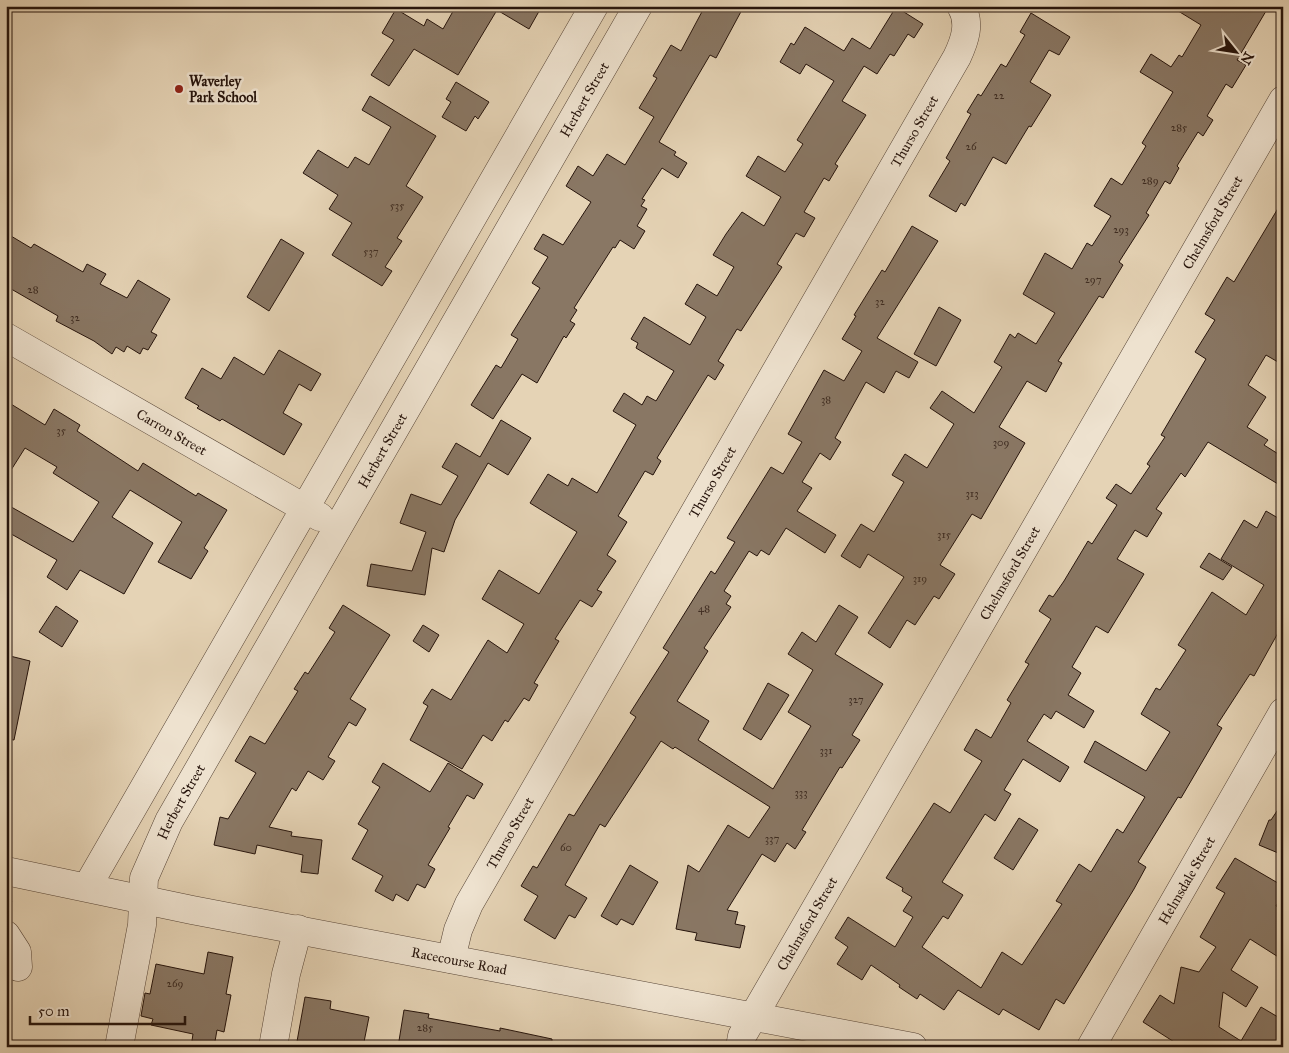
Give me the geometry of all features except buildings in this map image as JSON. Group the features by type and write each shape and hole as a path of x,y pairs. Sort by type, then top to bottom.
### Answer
{"street":[{"path":"87,887 594,6"},
{"name":"Herbert Street","path":"119,1047 142,925 144,878 169,821 638,6"},
{"name":"Thurso Street","path":"451,959 458,930 469,904 957,57 967,24 966,14 961,6"},
{"name":"Chelmsford Street","path":"740,1047 742,1036 1283,100"},
{"path":"493,182 527,200"},
{"name":"Carron Street","path":"6,336 338,528"},
{"name":"Helmsdale Street","path":"1091,1047 1283,712"},
{"name":"Racecourse Road","path":"6,871 451,959 913,1047"},
{"path":"7,925 17,952 18,967"},
{"path":"273,1047 286,974 298,929"}],"path":[{"path":"7,925 11,900"}],"place":[{"name":"Waverley Park School","path":"179,89"}]}
